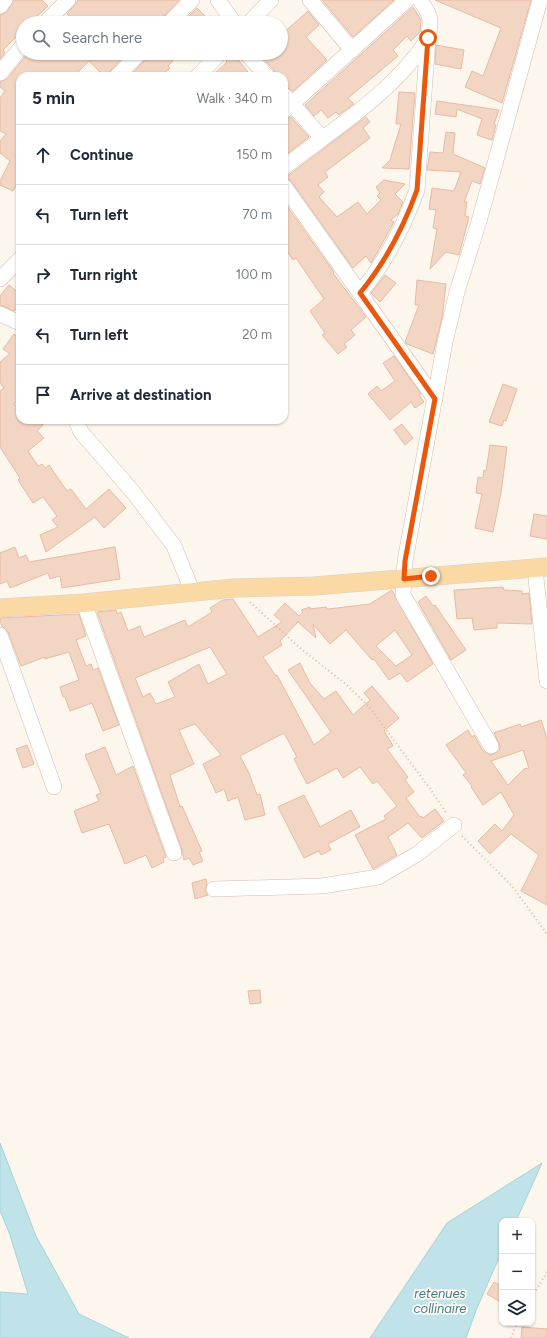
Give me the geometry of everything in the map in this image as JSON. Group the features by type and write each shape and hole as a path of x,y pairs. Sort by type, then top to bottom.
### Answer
{"main road":[{"path":"0,608 84,603 234,588 314,586 541,568"}],"street":[{"path":"0,6 5,0"},
{"path":"52,16 68,0"},
{"path":"176,16 192,0"},
{"path":"218,0 229,16"},
{"path":"256,16 271,0"},
{"path":"310,0 352,50"},
{"path":"288,102 352,50 407,0"},
{"path":"360,293 373,278 388,251 411,207 417,190 428,38 431,22 430,14 420,0"},
{"path":"491,746 403,595 405,561 445,342 457,292 480,218 540,0"},
{"path":"288,164 373,100 417,55 428,38"},
{"path":"0,73 16,54"},
{"path":"121,72 133,60"},
{"path":"202,72 213,60"},
{"path":"252,60 263,72"},
{"path":"288,104 322,138"},
{"path":"288,192 435,399"},
{"path":"0,279 16,263"},
{"path":"0,314 16,321"},
{"path":"78,424 81,432 133,492 174,546 193,593"},
{"path":"541,568 547,681"},
{"path":"84,603 174,853"},
{"path":"0,635 54,787"},
{"path":"214,889 322,886 378,877 417,854 454,825"}],"path":[{"path":"234,588 300,648 348,686 370,708 431,790 454,825 465,839 512,886 547,934"},
{"path":"535,1292 547,1272"},
{"path":"511,1338 517,1326"}],"water":[{"path":"0,1143 36,1236 79,1314 129,1338 0,1338 0,1292 28,1294 10,1235 0,1211"},
{"name":"retenues collinaire","path":"542,1163 517,1218 499,1218 499,1258 477,1308 466,1338 370,1338 447,1223"}],"building":[{"path":"14,0 42,0 48,6 37,16 16,16 16,37 3,50 5,53 0,59 0,15 7,12"},
{"path":"78,0 179,0 164,16 69,16 67,14"},
{"path":"322,0 394,0 353,37"},
{"path":"435,0 531,0 502,103 465,87 472,71 483,76 501,28"},
{"path":"413,7 421,20 420,32 411,41 407,36 393,50 398,56 348,98 354,104 339,115 336,112 328,118 321,110 314,116 305,105"},
{"path":"197,8 205,16 189,16"},
{"path":"308,11 319,25 306,37 327,60 293,91 288,88 288,72 275,72 265,60 288,60 288,29"},
{"path":"436,45 464,50 461,69 435,64"},
{"path":"22,60 120,60 110,72 100,72 89,61 78,72 16,72 16,185 13,191 0,185 0,181 10,161 0,153 0,141 6,134 0,131 0,98 5,91 0,87 0,82 7,79"},
{"path":"145,60 174,60 168,66 170,68 166,72 134,72"},
{"path":"238,60 248,72 216,72 227,62 226,61"},
{"path":"399,92 415,93 409,169 382,168 390,160 401,124 396,124"},
{"path":"437,101 499,110 494,124 496,125 492,140 477,135 482,119 457,109 456,117 435,114"},
{"path":"291,117 309,137 288,153 288,118"},
{"path":"366,117 370,122 363,128 370,138 325,172 328,177 318,185 324,192 319,197 337,217 358,202 367,214 381,200 377,196 380,193 376,187 384,180 405,184 395,194 403,202 398,214 391,220 394,222 371,263 366,256 353,268 288,179 288,176"},
{"path":"446,132 455,133 453,154 485,168 480,184 472,181 464,202 467,202 465,216 469,217 459,255 446,252 430,269 437,229 433,228 436,210 429,209 432,188 454,191 461,172 427,170 430,152 443,153"},
{"path":"288,208 334,272 333,273 366,317 351,330 355,335 344,344 347,347 338,354 322,335 325,333 310,311 324,299 296,258 293,260 288,253"},
{"path":"385,275 396,283 380,302 371,293"},
{"path":"417,280 446,284 442,318 433,354 405,342 419,305 415,305"},
{"path":"9,285 16,291 16,309 14,311 0,305 0,296"},
{"path":"14,334 16,336 16,402 14,404 16,406 16,424 43,425 37,431 44,438 28,451 38,466 42,464 45,468 49,465 67,491 71,489 86,509 109,489 126,508 104,528 95,517 46,552 40,535 58,527 52,520 57,516 43,497 33,503 18,480 20,478 0,447 0,391 4,388 0,383 0,362 10,354 3,349"},
{"path":"394,356 421,394 419,395 424,402 415,408 411,402 390,420 368,394 377,386 381,391 395,381 383,363"},
{"path":"503,384 517,389 506,421 504,420 502,426 489,422"},
{"path":"402,424 413,438 405,445 394,430"},
{"path":"490,445 507,447 501,493 493,532 475,528 482,494 476,493 478,477 483,478 484,470 486,471"},
{"path":"534,514 547,516 547,539 530,536"},
{"path":"15,547 19,558 26,555 29,562 115,547 120,579 62,588 60,576 50,579 48,573 10,588 7,581 0,584 0,553"},
{"path":"503,587 504,590 522,591 522,594 529,593 532,624 497,623 497,628 474,630 472,618 457,619 454,590"},
{"path":"392,590 433,664 407,682 400,673 389,680 374,659 372,660 346,630 330,644 313,624 316,638 298,622 280,641 282,645 263,657 276,676 277,675 314,745 331,732 288,670 300,663 310,683 324,699 336,691 353,715 370,700 364,693 372,686 399,718 384,731 393,746 387,749 408,777 405,780 414,792 406,798 420,817 421,816 423,818 435,809 444,821 422,838 408,823 388,837 397,855 373,869 355,835 386,819 384,816 397,806 377,781 373,784 360,767 343,778 337,768 307,784 294,759 297,757 284,733 240,756 249,773 257,795 260,794 265,815 245,820 238,797 228,801 224,789 216,793 203,764 221,755 195,724 179,730 194,764 170,775 180,807 182,806 202,851 199,852 203,861 193,865 189,858 184,860 182,850 97,612 116,610 117,614 121,612 128,631 140,626 144,637 185,620 188,627 212,612 210,608 223,600 233,599 258,637 282,622 274,615 285,603 299,616 303,612 301,610 310,607 310,609 326,607 328,609 370,604","holes":["395,630 412,655 396,666 376,646","210,647 227,674 208,684 199,664 168,682 175,697 156,704 150,693 143,697 135,678"]},
{"path":"426,596 433,606 435,605 466,650 451,660 418,602"},
{"path":"79,614 86,636 76,640 86,666 91,664 93,670 98,668 119,725 103,731 92,703 70,711 65,697 63,697 60,687 79,680 69,652 45,659 45,657 21,666 8,632 2,626 0,621 0,618"},
{"path":"541,720 547,738 547,905 521,891 539,855 511,834 490,854 478,841 495,824 502,831 514,815 501,792 483,805 471,787 472,786 463,775 466,773 446,745 468,730 472,737 474,735 483,751 491,755 499,751 500,746 494,733 520,724 521,727","holes":["523,750 529,768 524,769 508,785 491,761"]},
{"path":"27,745 34,764 23,768 16,749"},
{"path":"105,747 116,775 133,766 166,857 163,858 164,862 152,868 146,855 125,864 109,824 82,833 74,811 99,801 96,795 101,793 85,755"},
{"path":"304,795 320,827 351,810 360,827 328,844 331,850 321,855 319,851 304,858 278,807"},
{"path":"206,879 207,884 205,890 208,895 195,899 192,883"},
{"path":"260,990 261,1003 250,1004 248,991"},
{"path":"494,1282 499,1284 499,1301 487,1294"},
{"path":"522,1327 547,1329 547,1338 521,1338"}],"route":[{"path":"428,38 420,170 417,190 411,207 388,251 373,278 360,293 435,399 405,561 404,579 431,576"}]}
